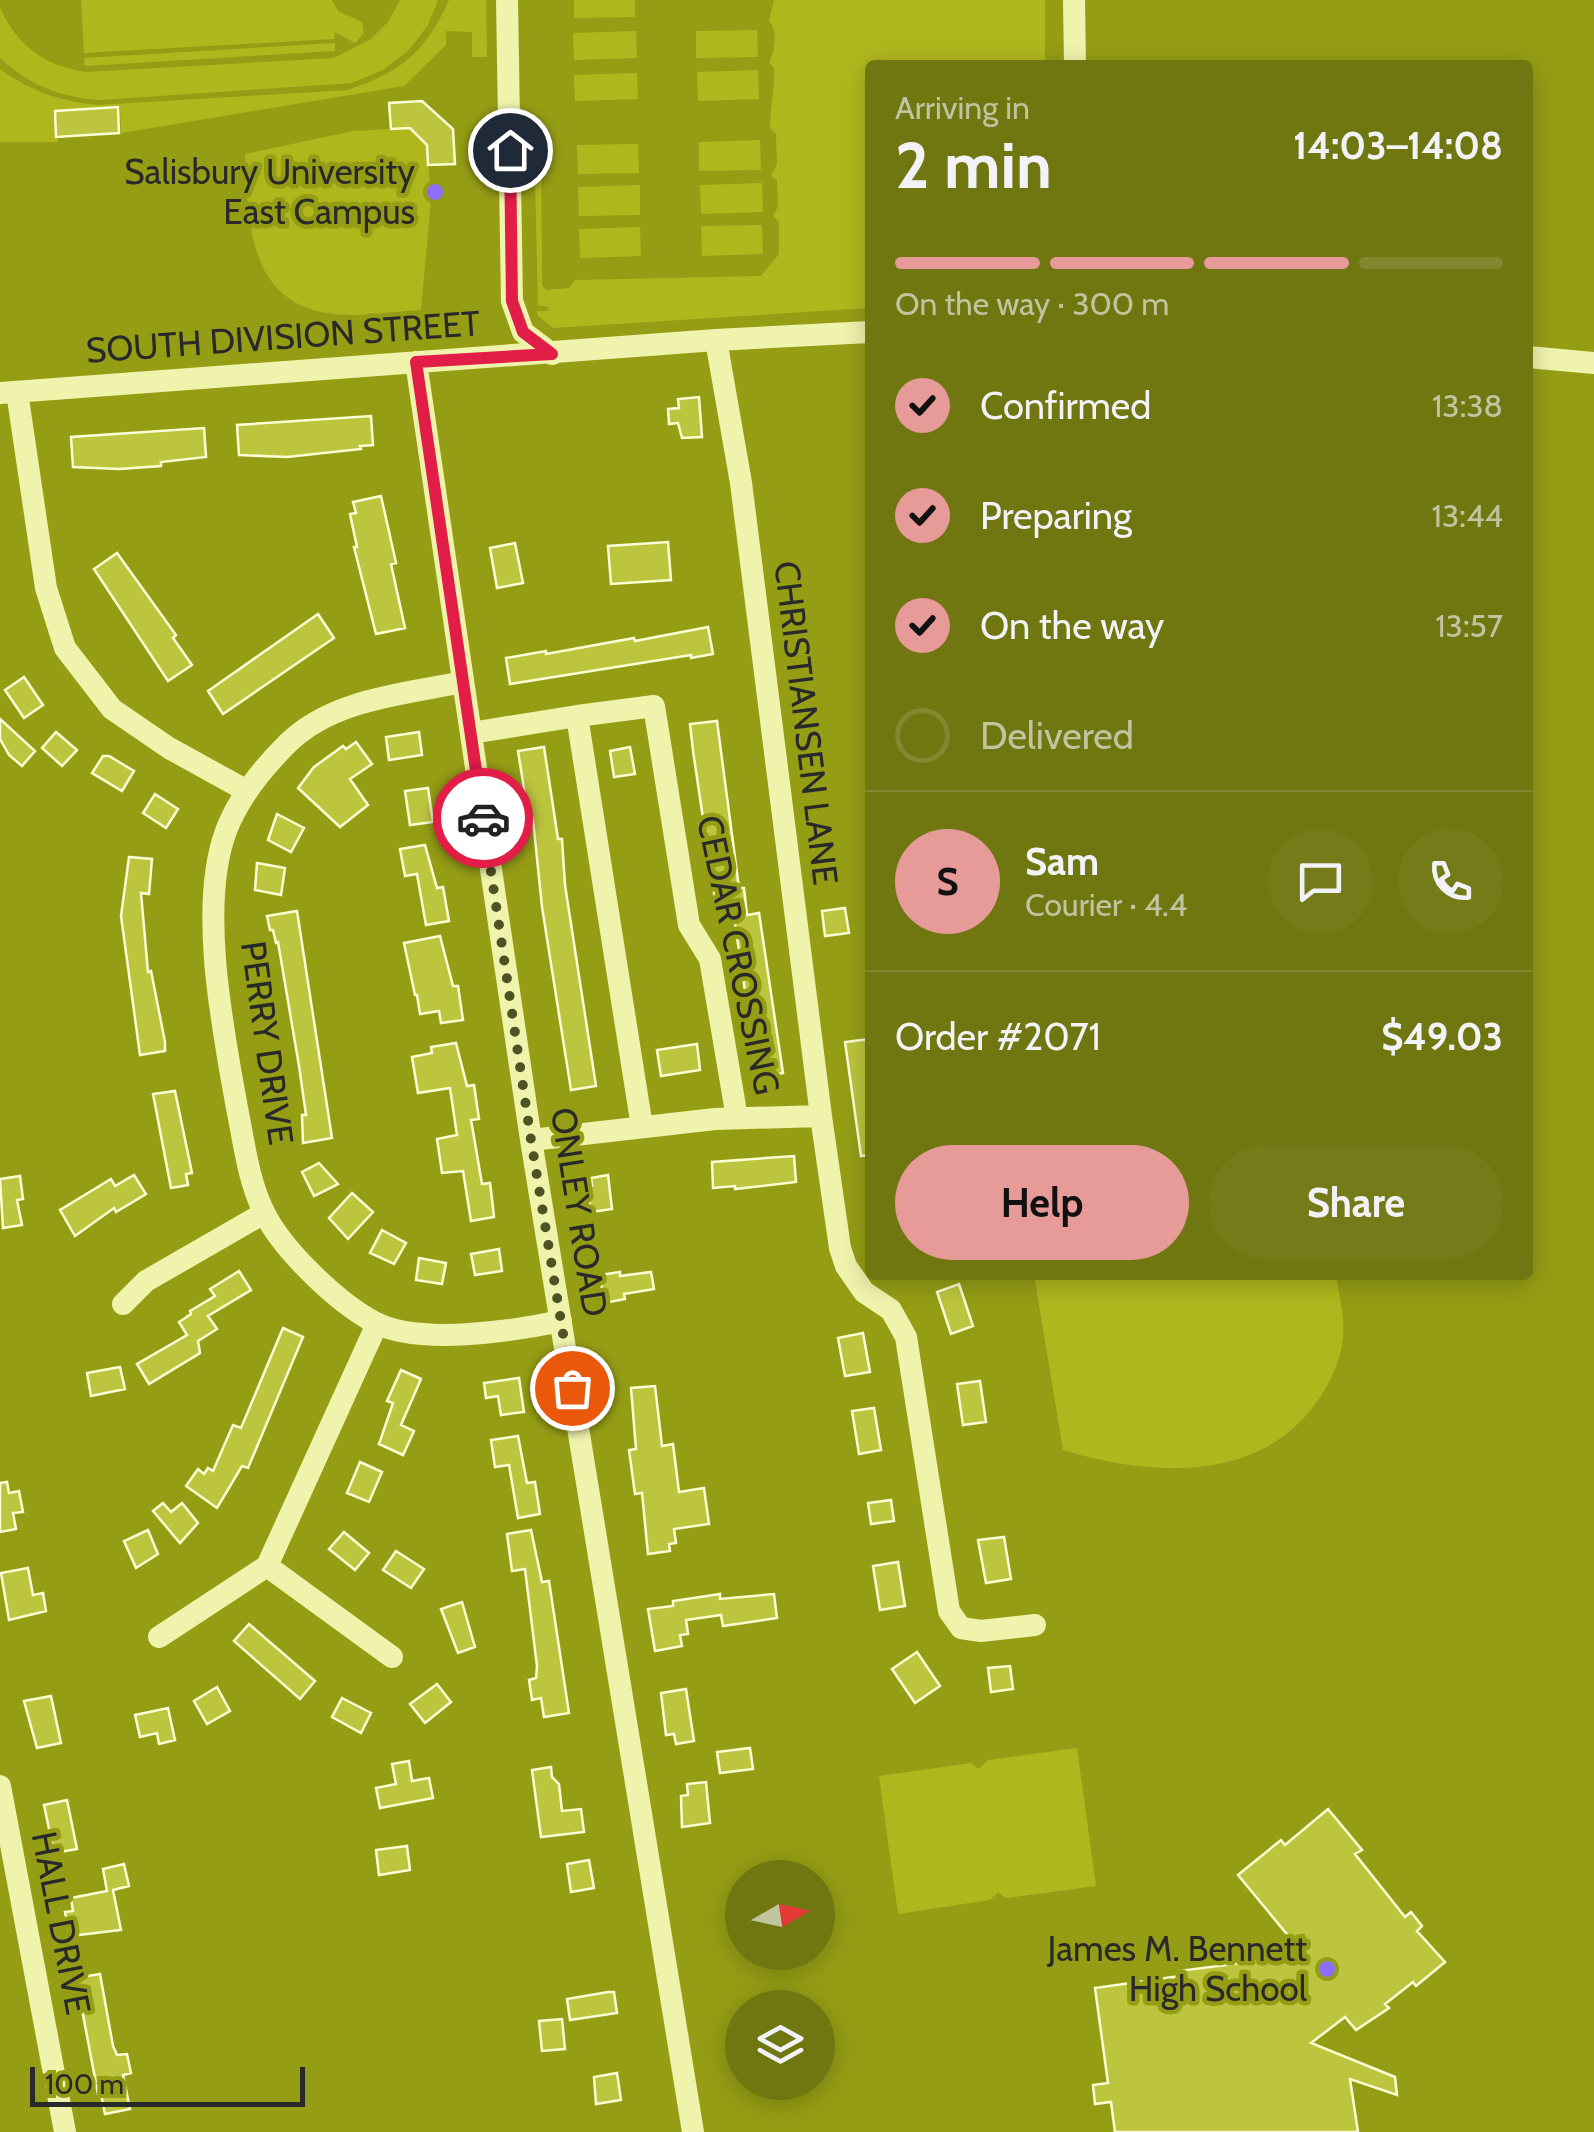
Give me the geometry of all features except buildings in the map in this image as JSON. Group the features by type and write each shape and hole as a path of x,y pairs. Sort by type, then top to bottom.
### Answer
{"street":[{"path":"508,0 512,301 523,332 552,354"},
{"path":"1074,0 1075,60"},
{"name":"SOUTH DIVISION STREET","path":"8,392 865,332"},
{"name":"CHRISTIANSEN LANE","path":"716,340 741,484 820,1116"},
{"path":"1533,357 1594,363"},
{"name":"ONLEY ROAD","path":"416,362 531,1140 693,2132"},
{"path":"8,392 46,588 65,648 112,709 169,748 247,791"},
{"name":"PERRY DRIVE","path":"463,682 373,700 338,712 289,742 247,791 227,830 214,894 218,987 230,1070 248,1166 264,1212 292,1251 326,1285 377,1324 412,1331 476,1334 561,1321"},
{"name":"CEDAR CROSSING","path":"470,733 654,706 689,925 710,959 737,1118"},
{"path":"577,716 642,1127"},
{"name":"CEDAR CROSSING","path":"531,1140 737,1118 820,1116 846,1266 864,1292 891,1310 906,1338 950,1610 961,1628 981,1631 1035,1625"},
{"path":"123,1304 146,1281 264,1212"},
{"path":"159,1637 268,1566 377,1324"},
{"path":"268,1566 392,1656"},
{"name":"HALL DRIVE","path":"0,1786 64,2132"}],"shaded area":[{"path":"81,0 332,0 338,11 362,22 364,33 355,43 335,32 334,39 84,53"},
{"path":"400,0 438,0 428,25 409,50 383,70 352,83 99,100 45,88 0,58 0,7 14,32 34,52 58,65 86,72 334,58 371,39 388,22"},
{"path":"449,0 486,0 487,57 472,57 472,32 446,31 446,45 404,86 121,133 120,107 58,110 58,142 0,142 0,69 47,94 98,105 348,90 383,76 410,58 431,33"},
{"path":"574,0 635,0 635,17 574,18"},
{"path":"774,0 1045,0 1045,60 865,60 865,308 553,328 537,311 548,311 549,307 538,305 534,134 550,135 541,141 542,285 546,290 569,288 575,280 761,276 779,254 779,222 773,216 778,207 777,180 771,176 777,164 776,134 770,128 774,68 769,62 775,41 769,21"},
{"path":"757,30 758,57 696,58 696,31"},
{"path":"636,31 637,58 574,60 573,33"},
{"path":"335,43 335,51 85,66 84,58"},
{"path":"758,70 759,99 698,101 697,72"},
{"path":"637,73 638,99 575,101 574,75"},
{"path":"410,128 427,145 431,200 421,310 335,314 306,308 284,295 258,256 248,206 245,154 354,131"},
{"path":"760,140 761,170 699,171 699,142"},
{"path":"638,144 639,173 578,174 577,145"},
{"path":"762,183 763,212 701,214 700,185"},
{"path":"640,185 640,215 579,216 578,187"},
{"path":"762,225 763,254 702,256 701,226"},
{"path":"640,227 641,256 580,258 579,229"},
{"path":"1035,1280 1337,1280 1343,1337 1329,1383 1313,1407 1288,1432 1260,1450 1197,1467 1163,1468 1095,1459 1063,1450"},
{"path":"1077,1748 1096,1886 1006,1898 998,1892 990,1900 898,1914 879,1776 971,1763 979,1769 988,1760"}],"way so far":[{"path":"483,818 572,1388"}],"place":[{"name":"Salisbury University East Campus","path":"435,192"},
{"name":"James M. Bennett High School","path":"1327,1969"}],"route":[{"path":"483,818 416,362 552,354 523,332 512,301 510,150"}]}
